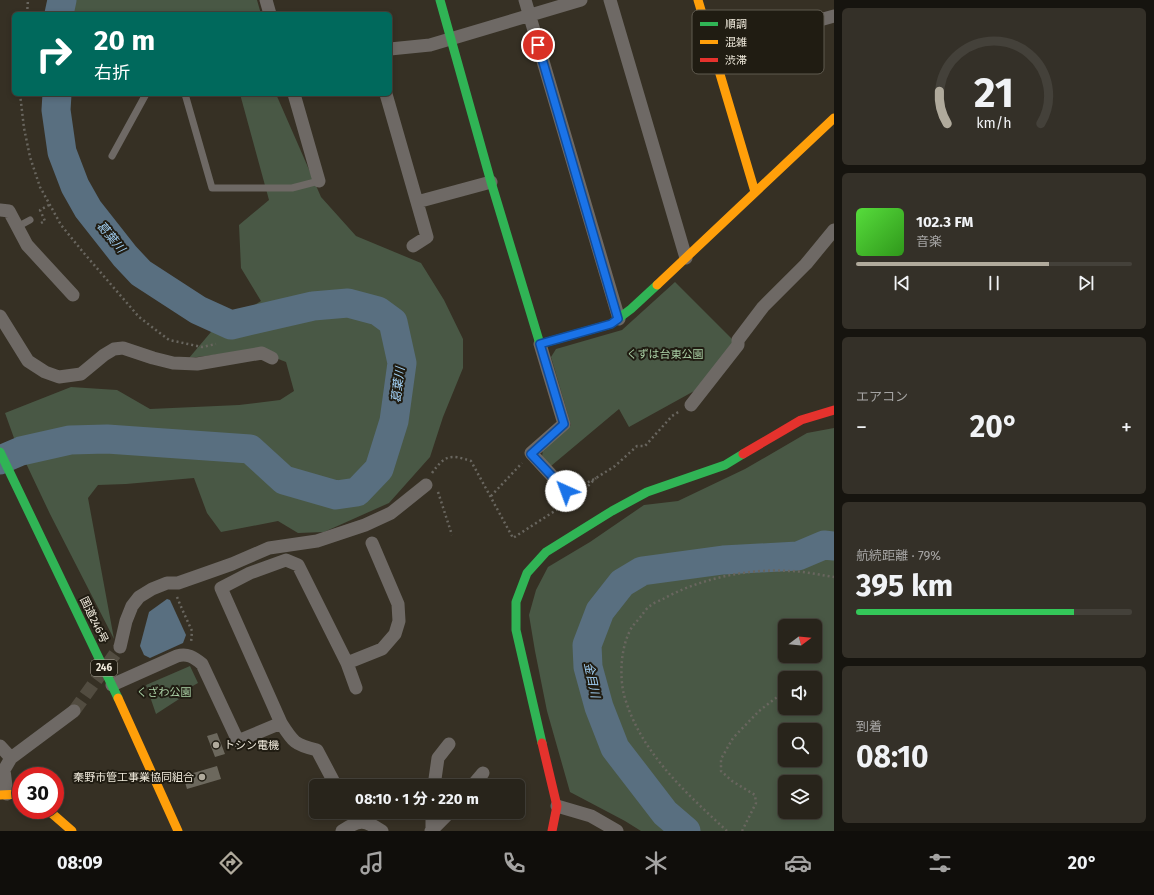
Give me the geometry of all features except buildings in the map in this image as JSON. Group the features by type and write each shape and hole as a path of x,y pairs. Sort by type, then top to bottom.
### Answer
{"main road":[{"path":"440,0 491,182 540,344 611,324 618,319 631,309 686,258 834,118"},
{"path":"698,0 701,10"},
{"path":"720,74 755,192"},
{"path":"552,831 556,821 557,806 516,630 516,602 527,573 546,552 612,511 647,492 725,465 801,420 834,410"},
{"name":"国道246号","path":"0,452 112,685 178,831"},
{"path":"58,819 72,831"}],"street":[{"path":"266,0 269,12"},
{"path":"525,0 618,319"},
{"path":"392,49 430,44 581,0"},
{"path":"610,0 686,258"},
{"path":"824,19 834,16"},
{"path":"295,96 319,181"},
{"path":"387,96 427,237 413,246"},
{"path":"417,202 491,182"},
{"path":"0,210 9,211 27,245 73,295"},
{"path":"691,405 738,345 738,340 763,307 806,264 834,230"},
{"path":"0,316 28,361 45,372 59,377 81,374 104,355 114,349 123,348 173,363 197,364 262,353 272,358"},
{"path":"540,344 564,424 531,454 567,497"},
{"path":"120,648 126,621 132,606 140,597 152,589 167,583 178,583 244,559 269,548 317,541 365,525 391,513 432,483"},
{"path":"347,664 382,649 395,634 399,622 398,604 372,543"},
{"path":"244,559 250,573"},
{"path":"332,779 317,750 302,746 291,739 281,723 221,588 250,573 286,560 298,565 347,664 356,688"},
{"path":"112,685 183,654 195,658 202,664 238,741 281,723"},
{"path":"4,794 4,770 11,758 74,711"},
{"path":"435,779 438,758 449,744"},
{"path":"0,746 11,758"},
{"path":"478,779 483,773"},
{"path":"557,806 591,816 617,831"},
{"path":"342,831 351,819"},
{"path":"357,819 382,831"},
{"path":"431,830 432,819"},
{"path":"431,830 443,819"}],"lane":[{"path":"112,156 145,96"},
{"path":"186,96 212,188 292,188 319,181"},
{"path":"17,227 30,220"}],"path":[{"path":"27,12 28,0"},
{"path":"20,96 24,128 30,157 40,187 61,225 139,317 169,340 202,347"},
{"path":"46,221 40,210 49,204"},
{"path":"452,535 432,483 432,472 447,458 456,456 471,461 513,538 540,521 575,489 615,466 637,446 645,446 672,416 691,405"},
{"path":"491,496 514,470"},
{"path":"432,472 432,483"},
{"path":"580,494 596,478"},
{"path":"727,831 687,794 664,769 648,746 631,714 624,694 621,668 623,651 632,628 650,606 677,591 727,575 744,572 788,570 834,577"},
{"path":"178,583 177,595 192,631 190,648"},
{"path":"742,831 756,803 755,795 732,781 721,771 721,759 733,738 759,711 778,696"}],"green space":[{"path":"76,0 257,0 260,12 73,12"},
{"path":"241,96 277,96 321,197 356,236 421,263 444,300 463,339 463,368 443,417 430,457 389,503 324,532 298,533 278,521 221,532 207,513 194,478 98,485 88,498 114,639 50,514 14,438 5,413 71,387 117,390 150,409 239,405 280,400 294,391 286,362 255,350 189,358 211,332 261,301 241,268 239,225 269,200"},
{"name":"くずは台東公園","path":"675,282 734,341 696,390 629,427 619,409 551,466 542,457 543,449 571,425 551,357 556,349 622,330"},
{"path":"834,428 834,831 641,831 570,792 547,711 535,651 529,615 536,590 548,567 590,542 644,505 678,501 745,469 807,433"},
{"name":"くざわ公園","path":"190,666 198,683 191,687 193,690 156,714 146,685"}],"water":[{"path":"167,599 170,600 186,635 183,643 150,658 144,655 140,646 149,612"}],"waterway":[{"name":"葛葉川","path":"59,12 62,0"},
{"name":"葛葉川","path":"0,460 21,451 70,440 107,439 250,449 284,480 336,495 357,492 379,469 394,421 402,363 393,322 378,311 348,303 313,306 231,325 198,310 141,273 125,256 88,209 75,186 62,152 56,110 57,96"},
{"name":"金目川","path":"686,831 665,813 615,748 599,707 588,667 587,645 600,611 622,583 642,571 723,560 798,556 824,545 834,546"}],"tunnel":[{"path":"74,711 120,647"}],"traffic: fast":[{"path":"440,0 491,182 540,344 611,324 631,309 657,285"},
{"path":"0,452 118,698"},
{"path":"542,743 516,630 516,602 527,573 546,552 612,511 647,492 725,465 743,454"}],"traffic: slow":[{"path":"698,0 701,10"},
{"path":"720,74 755,192"},
{"path":"657,285 834,118"},
{"path":"118,698 178,831"},
{"path":"0,795 12,794"},
{"path":"58,819 72,831"}],"traffic: jam":[{"path":"743,454 801,420 834,410"},
{"path":"542,743 557,806 552,831"}],"place":[{"name":"トシン電機","path":"216,745"},
{"name":"秦野市管工事業協同組合","path":"202,777"}],"route":[{"path":"538,45 618,319 611,324 540,344 564,424 531,454 566,491"}]}
